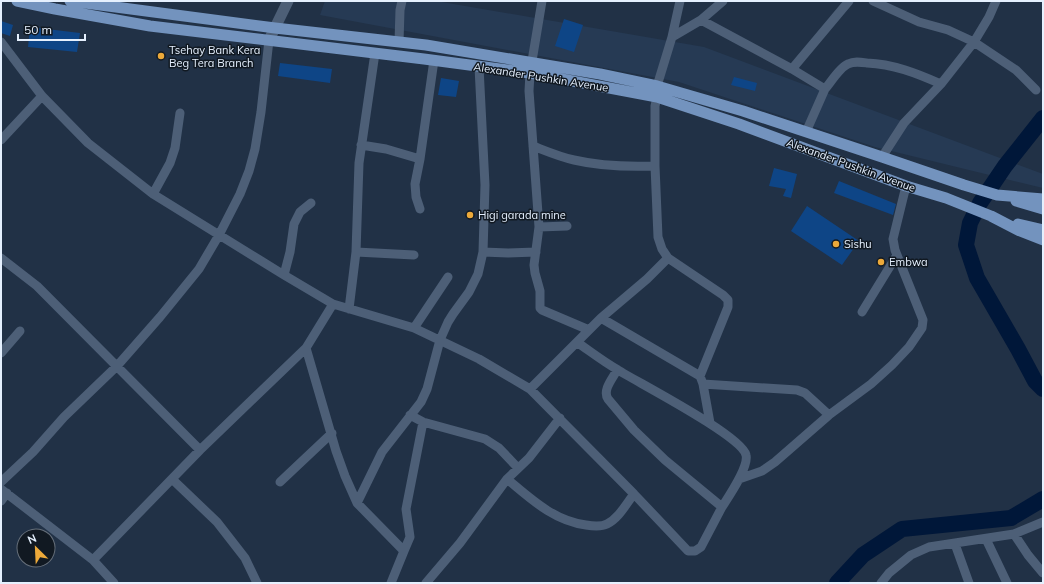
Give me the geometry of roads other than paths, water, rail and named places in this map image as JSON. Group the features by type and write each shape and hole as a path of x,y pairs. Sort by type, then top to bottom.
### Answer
{"main road":[{"name":"Alexander Pushkin Avenue","path":"17,1 150,26 429,59 479,67 532,68 657,86 743,111 996,195 1043,199"},
{"name":"Alexander Pushkin Avenue","path":"70,1 275,28 426,45 657,97 739,124 906,186 946,198 991,216 1020,231 1043,240"},
{"path":"426,45 429,59"},
{"path":"996,195 1043,209"},
{"path":"991,216 1043,230"}],"street":[{"path":"1,482 33,452 64,416 117,366 160,317 199,269 219,235 250,171 261,112 269,40 288,1"},
{"path":"399,42 400,10 402,1"},
{"path":"542,1 529,91 540,227 534,265 535,273 540,291 540,308 589,330"},
{"path":"657,86 672,37 680,1"},
{"path":"672,37 701,20 723,1"},
{"path":"792,69 849,1"},
{"path":"874,1 919,22 948,30 974,42 1016,70 1036,90"},
{"path":"882,157 904,123 941,84 974,42 989,17 996,1"},
{"path":"701,20 792,69 825,89"},
{"path":"1,42 42,96 88,143 153,194 333,304 414,328 479,359 530,389 560,418 688,551 695,551 701,547 722,506 739,479 747,461 744,449 710,423 617,370 578,343"},
{"path":"350,309 356,252 359,163 375,53"},
{"path":"420,209 416,197 415,184 420,159 429,59"},
{"path":"806,132 825,89 847,64 855,62 883,63 941,84"},
{"path":"357,503 382,452 421,402 427,389 440,340 452,314 469,292 478,274 483,252 485,185 479,67"},
{"path":"1,140 42,96"},
{"path":"657,97 655,106 655,166 658,237 662,249 668,258 722,294 728,300 728,307 702,380 710,423"},
{"path":"153,194 170,163 175,148 180,113"},
{"path":"361,145 420,159"},
{"path":"533,146 558,156 575,160 626,166 655,166"},
{"path":"739,479 762,471 775,462 829,415 871,384 909,347 922,328 923,320 897,255 893,239 906,186"},
{"path":"284,275 290,252 294,224 300,212 311,203"},
{"path":"540,227 568,226"},
{"path":"356,252 414,255"},
{"path":"483,252 536,252"},
{"path":"862,312 897,255"},
{"path":"1,258 37,286 200,450"},
{"path":"530,389 578,343 601,318 647,279 668,258"},
{"path":"414,328 448,277"},
{"path":"93,560 200,450 306,348 333,304"},
{"path":"601,318 702,380 797,390 805,393 829,415"},
{"path":"1,353 20,331"},
{"path":"306,348 336,451 357,503 404,551"},
{"path":"617,370 606,390 605,395 608,399 634,430 666,460 722,506"},
{"path":"410,415 423,422 485,439 499,448 518,468"},
{"path":"426,583 460,543 507,480 533,453 560,418"},
{"path":"391,583 410,537 406,509 423,422"},
{"path":"280,482 332,433"},
{"path":"172,479 217,522 244,558 257,583"},
{"path":"507,480 538,505 557,517 576,524 594,526 606,524 616,518 634,494"},
{"path":"1,501 4,491 93,560 114,583"},
{"path":"880,583 889,573 911,555 929,548 1014,534 1041,526"},
{"path":"1014,534 1028,555 1043,573"},
{"path":"986,539 1007,583"},
{"path":"956,544 969,583"}],"waterway":[{"path":"1043,118 1005,166 980,203 970,223 966,245 977,278 1035,381 1043,389"},
{"path":"837,583 863,555 902,529 1011,518 1043,499"}],"place":[{"name":"Tsehay Bank Kera Beg Tera Branch","path":"161,56"},
{"name":"Higi garada mine","path":"470,215"},
{"name":"Sishu","path":"836,244"},
{"name":"Embwa","path":"881,262"}]}
